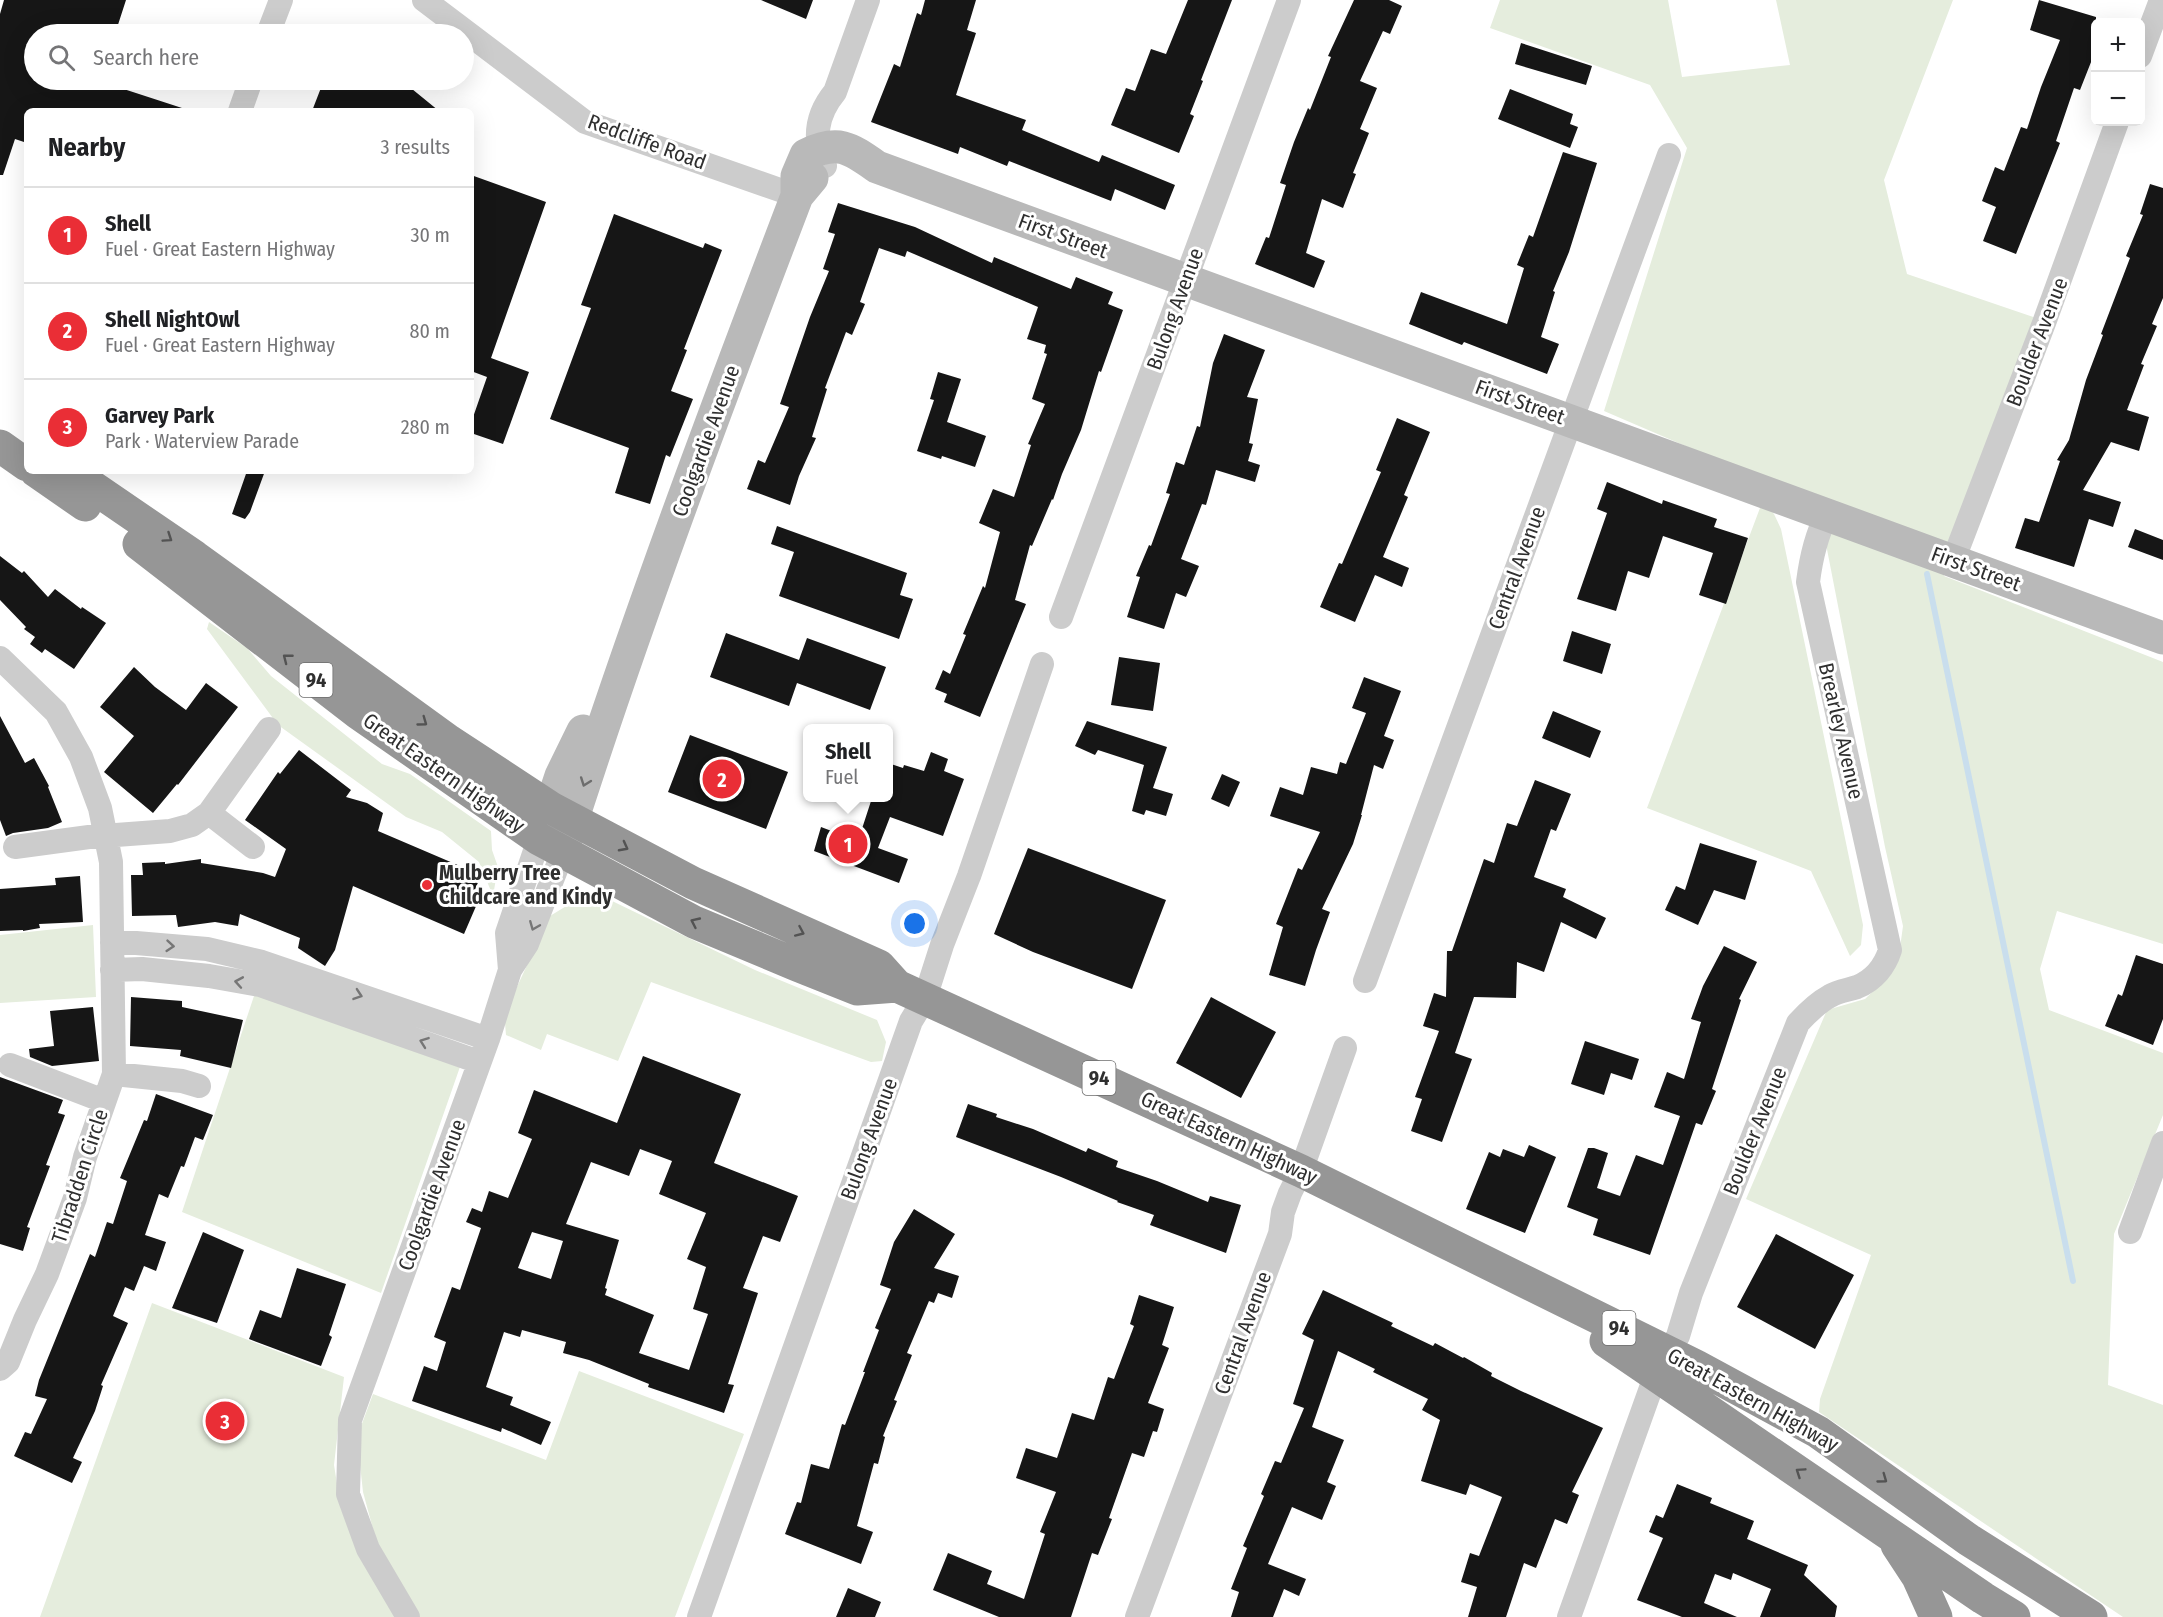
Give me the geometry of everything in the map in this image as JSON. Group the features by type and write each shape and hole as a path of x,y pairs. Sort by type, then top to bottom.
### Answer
{"highway":[{"path":"0,424 24,440"},
{"path":"0,446 24,463"},
{"name":"Great Eastern Highway","path":"45,474 102,493 358,713 551,845 694,922 797,965 857,989 911,992"},
{"name":"Great Eastern Highway","path":"74,474 195,557 448,741 562,814 693,883 879,966 911,992 1301,1171 1492,1266 1662,1363 1818,1432 1969,1540 2091,1617"},
{"name":"Great Eastern Highway","path":"1662,1363 1888,1532 1978,1608 2014,1617"},
{"path":"1888,1532 1918,1577 1936,1617"},
{"path":"1978,1608 1993,1588 2040,1585"}],"street":[{"path":"272,24 281,0"},
{"name":"Redcliffe Road","path":"424,0 456,24"},
{"path":"827,154 819,123 825,103 835,92 868,0"},
{"name":"Bulong Avenue","path":"1061,617 1289,0"},
{"path":"2145,43 2161,0"},
{"name":"Redcliffe Road","path":"474,38 585,122 797,196"},
{"path":"241,108 247,90"},
{"name":"Boulder Avenue","path":"1953,561 2044,323 2116,126"},
{"name":"First Street","path":"827,154 851,148 877,167 2163,638"},
{"name":"Coolgardie Avenue","path":"408,1617 368,1549 348,1494 350,1420 488,1040 510,970 527,944 551,845 562,814 616,687 694,470 797,196 797,176 801,165 806,155 827,154"},
{"name":"Central Avenue","path":"1365,981 1669,155"},
{"name":"Brearley Avenue","path":"1827,514 1810,559 1808,582 1890,950"},
{"name":"Tibradden Circle","path":"0,658 56,712 81,757 100,808 111,861 114,1074 85,1156 75,1198 48,1274 25,1320 8,1362 0,1369"},
{"name":"Bulong Avenue","path":"699,1617 911,1021 911,992 942,945 969,876 1042,664"},
{"path":"15,847 107,835 170,831 192,825 209,813 269,729"},
{"path":"209,813 253,847"},
{"path":"111,943 207,949 262,962 488,1040"},
{"name":"Boulder Avenue","path":"1569,1617 1662,1363 1678,1336 1691,1293 1798,1023 1811,1008 1825,999 1860,986 1876,975 1886,962 1890,950"},
{"path":"112,970 142,969 209,976 260,985 480,1062"},
{"name":"Central Avenue","path":"1137,1617 1280,1234 1283,1212 1290,1192 1301,1171 1346,1048"},
{"path":"10,1065 105,1101"},
{"path":"114,1074 182,1081 199,1086"},
{"path":"2130,1233 2163,1143"}],"green space":[{"path":"1500,0 1668,0 1682,77 1790,65 1776,0 1953,0 1884,180 1907,274 2036,318 1944,576 2163,662 2163,944 2057,911 2040,969 2049,1010 2163,1053 2163,1115 2114,1234 2108,1385 2163,1405 2163,1617 2123,1617 1819,1412 1820,1399 1871,1255 1746,1199 1827,1010 1865,999 1890,975 1899,955 1903,926 1885,847 1817,498 1753,475 1604,411 1687,148 1650,85 1490,28"},
{"path":"1763,500 1774,514 1781,529 1863,925 1861,945 1850,956 1811,871 1647,808"},
{"path":"209,622 247,648 271,676 382,764 410,774 491,831 492,850 498,867 493,896 479,862 442,832 406,817 278,725 207,629"},
{"path":"587,899 610,900 755,970 877,1020 886,1042 882,1061 871,1062 651,982 618,1061 547,1034 541,1050 506,1035 505,1023 508,1006 550,916 568,905"},
{"path":"93,925 96,997 0,1003 0,935"},
{"path":"255,993 461,1064 381,1293 182,1212"},
{"path":"152,1303 344,1377 334,1465 341,1509 395,1617 40,1617"},
{"path":"579,1371 744,1434 675,1617 420,1617 376,1540 363,1492 357,1437 373,1394 546,1460"}],"building":[{"path":"4,0 126,0 118,24 24,24 24,90 127,90 182,108 24,108 24,142 15,139 3,175 0,175 0,14"},
{"path":"761,0 813,0 806,19"},
{"path":"925,0 976,0 967,30 976,33 956,95 1026,120 1022,130 1099,162 1102,155 1175,185 1165,210 1115,189 1111,201 1009,161 1007,166 960,147 958,154 871,122 894,64 900,67 917,13 921,15"},
{"path":"1188,0 1232,0 1201,80 1203,81 1190,114 1194,116 1179,153 1111,125 1126,88 1135,91 1151,49 1166,54"},
{"path":"1354,0 1389,0 1402,6 1390,34 1383,31 1360,81 1377,88 1360,129 1369,133 1353,173 1356,174 1343,208 1322,199 1306,253 1325,261 1314,288 1255,264 1266,237 1269,238 1286,185 1280,183 1294,142 1308,108 1310,110 1331,57 1328,56"},
{"path":"2039,0 2096,17 2091,18 2091,62 2080,90 2074,88 2056,141 2060,143 2016,254 1983,241 1996,207 1982,201 1995,167 2004,171 2021,127 2027,129 2060,40 2030,30"},
{"path":"1521,43 1592,66 1586,85 1515,64"},
{"path":"1510,89 1573,114 1570,124 1578,127 1570,148 1498,119"},
{"path":"320,90 413,90 435,108 313,108"},
{"path":"1563,152 1597,163 1569,252 1553,291 1555,292 1541,337 1559,344 1547,374 1464,342 1462,345 1409,324 1421,292 1507,324 1524,268 1517,265 1529,235 1533,237"},
{"path":"474,176 546,202 491,358 529,372 503,444 474,434 474,414 487,377 474,372"},
{"path":"2150,184 2163,188 2163,298 2152,324 2157,326 2141,364 2144,365 2127,410 2149,417 2139,451 2111,442 2083,490 2121,502 2113,527 2089,519 2074,567 2015,548 2025,518 2039,522 2060,461 2057,460 2069,440 2086,380 2103,335 2101,334 2130,258 2126,256 2143,215 2140,214"},
{"path":"838,203 915,227 992,263 994,257 1071,289 1076,277 1113,292 1108,304 1123,310 1101,372 1099,371 1081,430 1053,500 1032,546 1030,545 1015,600 1026,604 980,717 944,702 947,694 935,689 943,670 950,674 966,635 963,634 983,586 985,588 1000,532 979,523 993,489 1014,497 1031,445 1028,444 1045,404 1032,399 1047,354 1044,353 1046,345 1027,339 1038,307 907,251 905,257 879,248 860,302 865,304 852,335 846,332 825,388 827,389 812,437 816,438 799,476 790,505 747,489 758,460 765,463 789,407 780,404 810,317 829,271 823,269 835,234 828,232"},
{"path":"614,214 703,248 705,243 722,250 684,349 687,350 671,391 693,399 670,457 666,455 650,504 615,493 629,448 550,419 591,308 581,305"},
{"path":"1224,334 1265,350 1247,397 1258,399 1249,443 1253,444 1248,461 1260,465 1255,482 1216,470 1206,505 1202,504 1181,559 1199,566 1186,597 1176,593 1164,629 1127,617 1140,577 1136,576 1149,545 1151,546 1170,494 1166,493 1176,462 1184,465 1197,426 1200,427 1213,363"},
{"path":"938,372 961,379 947,422 986,436 975,467 942,456 941,459 917,451 934,400 930,399"},
{"path":"1397,418 1430,432 1404,495 1408,497 1383,557 1409,568 1402,587 1375,575 1355,622 1320,607 1339,563 1342,564 1381,472 1376,470"},
{"path":"246,474 264,474 250,512 245,519 232,514"},
{"path":"1607,482 1662,504 1663,500 1717,519 1714,527 1748,538 1726,604 1699,595 1713,553 1663,536 1649,578 1628,571 1616,611 1577,599 1607,513 1597,509"},
{"path":"777,526 907,573 900,595 913,599 899,639 779,596 794,552 771,544"},
{"path":"2135,529 2163,540 2163,560 2128,547"},
{"path":"0,556 22,573 24,571 48,597 55,589 81,609 82,607 106,623 74,669 45,649 42,653 30,644 35,637 24,629 26,627 0,600"},
{"path":"1572,631 1611,644 1602,674 1563,661"},
{"path":"726,633 799,660 807,638 886,667 870,710 797,683 789,706 710,677"},
{"path":"1119,657 1160,663 1153,711 1111,705"},
{"path":"134,667 155,687 186,710 206,683 238,707 178,785 153,813 104,772 134,736 100,707"},
{"path":"1364,677 1401,691 1384,736 1394,740 1383,769 1374,765 1353,844 1322,909 1330,912 1305,986 1269,975 1283,927 1276,924 1298,868 1302,870 1320,832 1270,816 1280,787 1303,795 1311,767 1337,774 1340,762 1346,764 1366,713 1352,708"},
{"path":"1553,711 1601,731 1590,758 1542,738"},
{"path":"0,716 25,763 34,758 49,786 62,822 48,828 6,836 0,820"},
{"path":"1087,721 1167,747 1153,788 1173,794 1166,816 1146,810 1144,815 1132,811 1144,765 1098,750 1095,755 1075,746"},
{"path":"690,735 788,772 766,829 668,792"},
{"path":"299,750 351,790 346,797 367,803 383,813 378,831 481,875 473,895 480,897 464,934 353,886 335,950 325,966 298,948 300,938 240,914 238,926 215,922 178,927 176,915 132,916 131,875 143,875 142,863 165,862 165,864 201,859 201,863 275,877 286,849 245,820 278,772 280,774"},
{"path":"931,752 948,759 944,771 964,779 943,836 890,817 878,848 908,859 899,883 814,851 821,827 858,841 871,802 893,802 893,765 903,768 904,765 924,771"},
{"path":"1222,774 1240,782 1229,807 1211,799"},
{"path":"1535,780 1571,794 1556,831 1551,829 1534,877 1566,889 1563,897 1606,918 1596,939 1561,922 1544,972 1517,962 1516,998 1474,997 1455,1053 1472,1059 1442,1142 1411,1131 1422,1099 1415,1097 1439,1031 1423,1026 1434,993 1446,997 1447,951 1452,951 1484,859 1494,863 1507,823 1517,826"},
{"path":"1700,843 1757,861 1745,900 1714,890 1698,925 1665,910 1676,886 1685,890"},
{"path":"1028,848 1166,900 1132,989 1033,952 994,934"},
{"path":"80,876 83,922 39,924 40,928 0,931 0,889 56,885 55,878"},
{"path":"1724,946 1757,962 1739,999 1741,1000 1712,1089 1716,1091 1702,1125 1696,1123 1650,1255 1593,1235 1598,1219 1567,1207 1588,1148 1608,1153 1597,1188 1620,1196 1636,1155 1663,1165 1680,1116 1654,1107 1667,1072 1684,1079 1701,1022 1691,1019 1703,986"},
{"path":"2136,955 2163,964 2163,1019 2153,1045 2105,1026 2118,994 2122,996"},
{"path":"131,997 182,1001 182,1007 243,1020 231,1068 180,1056 181,1050 130,1046"},
{"path":"1211,997 1276,1032 1241,1098 1176,1063"},
{"path":"93,1007 99,1061 52,1066 30,1057 29,1049 54,1046 50,1011"},
{"path":"1585,1041 1639,1059 1632,1080 1611,1073 1604,1095 1571,1084"},
{"path":"643,1056 741,1094 714,1163 798,1196 780,1242 763,1236 743,1288 758,1293 728,1384 734,1385 724,1413 648,1387 649,1384 589,1360 563,1353 566,1342 522,1330 520,1337 504,1332 486,1387 513,1397 510,1405 551,1422 541,1445 502,1428 501,1432 412,1401 424,1366 437,1371 446,1342 434,1337 452,1287 460,1290 481,1228 466,1222 472,1208 482,1212 489,1191 508,1198 532,1139 518,1133 534,1090 617,1123","holes":["640,1149 672,1161 659,1194 706,1213 687,1259 706,1267 693,1309 708,1314 689,1370 639,1353 654,1315 605,1295 619,1240 566,1224 591,1162 629,1176","532,1232 563,1241 551,1279 518,1268"]},
{"path":"0,1077 63,1100 58,1113 65,1115 46,1165 50,1166 27,1227 30,1228 23,1251 0,1244"},
{"path":"156,1094 213,1115 203,1140 195,1137 184,1167 181,1166 168,1198 159,1194 145,1235 166,1242 156,1271 144,1266 134,1291 125,1287 113,1316 128,1323 101,1385 103,1386 95,1411 73,1458 82,1462 72,1483 14,1456 25,1432 31,1434 47,1399 35,1396 39,1380 90,1254 95,1257 107,1222 113,1224 127,1181 120,1178 144,1120 147,1121"},
{"path":"968,1104 1086,1152 1088,1148 1118,1161 1116,1167 1208,1202 1210,1196 1241,1205 1226,1253 1150,1225 1154,1215 956,1137"},
{"path":"1529,1145 1556,1157 1525,1233 1466,1209 1489,1152 1500,1157 1503,1149 1524,1157"},
{"path":"914,1209 955,1234 934,1268 959,1276 952,1298 938,1293 934,1303 929,1301 907,1353 912,1355 894,1400 897,1401 883,1436 885,1437 878,1464 874,1463 857,1526 873,1532 861,1564 785,1534 797,1502 801,1503 811,1464 829,1469 842,1424 845,1425 865,1372 863,1372 879,1330 875,1328 891,1289 880,1285 894,1242"},
{"path":"203,1232 244,1250 217,1323 172,1308"},
{"path":"1776,1234 1854,1275 1815,1349 1737,1307"},
{"path":"297,1268 346,1284 329,1335 332,1337 321,1366 249,1339 260,1310 281,1318"},
{"path":"1323,1290 1393,1323 1391,1326 1433,1346 1435,1343 1464,1357 1492,1373 1491,1376 1521,1391 1603,1428 1572,1492 1579,1495 1567,1524 1555,1519 1536,1568 1524,1563 1506,1617 1468,1617 1477,1587 1461,1582 1470,1553 1479,1556 1502,1497 1470,1484 1466,1495 1421,1481 1440,1420 1422,1410 1428,1399 1373,1372 1375,1369 1338,1351 1312,1427 1344,1440 1327,1482 1336,1486 1322,1520 1292,1507 1268,1564 1306,1579 1299,1596 1284,1589 1273,1617 1231,1617 1239,1592 1231,1589 1247,1548 1243,1546 1264,1496 1261,1494 1275,1461 1281,1463 1304,1408 1293,1404 1314,1340 1302,1334"},
{"path":"1139,1295 1174,1307 1162,1345 1169,1348 1148,1403 1164,1409 1157,1432 1153,1431 1144,1457 1132,1453 1109,1518 1112,1519 1098,1555 1092,1553 1071,1617 999,1617 933,1590 948,1553 992,1571 987,1584 1024,1599 1045,1534 1040,1532 1056,1492 1016,1478 1026,1448 1057,1458 1072,1413 1094,1420 1108,1377 1114,1379 1134,1326 1130,1324"},
{"path":"1677,1484 1712,1498 1710,1503 1754,1521 1747,1539 1808,1565 1804,1575 1837,1606 1835,1617 1760,1617 1771,1589 1733,1573 1731,1580 1715,1574 1704,1603 1737,1617 1682,1617 1637,1600 1663,1538 1649,1532 1656,1515 1663,1518"},
{"path":"848,1588 881,1602 875,1617 836,1617"}],"waterway":[{"path":"1927,574 2073,1281"}],"place":[{"name":"Shell NightOwl","path":"722,779"},
{"name":"Shell","path":"848,844"},
{"name":"Mulberry Tree Childcare and Kindy","path":"427,885"},
{"name":"Garvey Park","path":"225,1421"}]}
